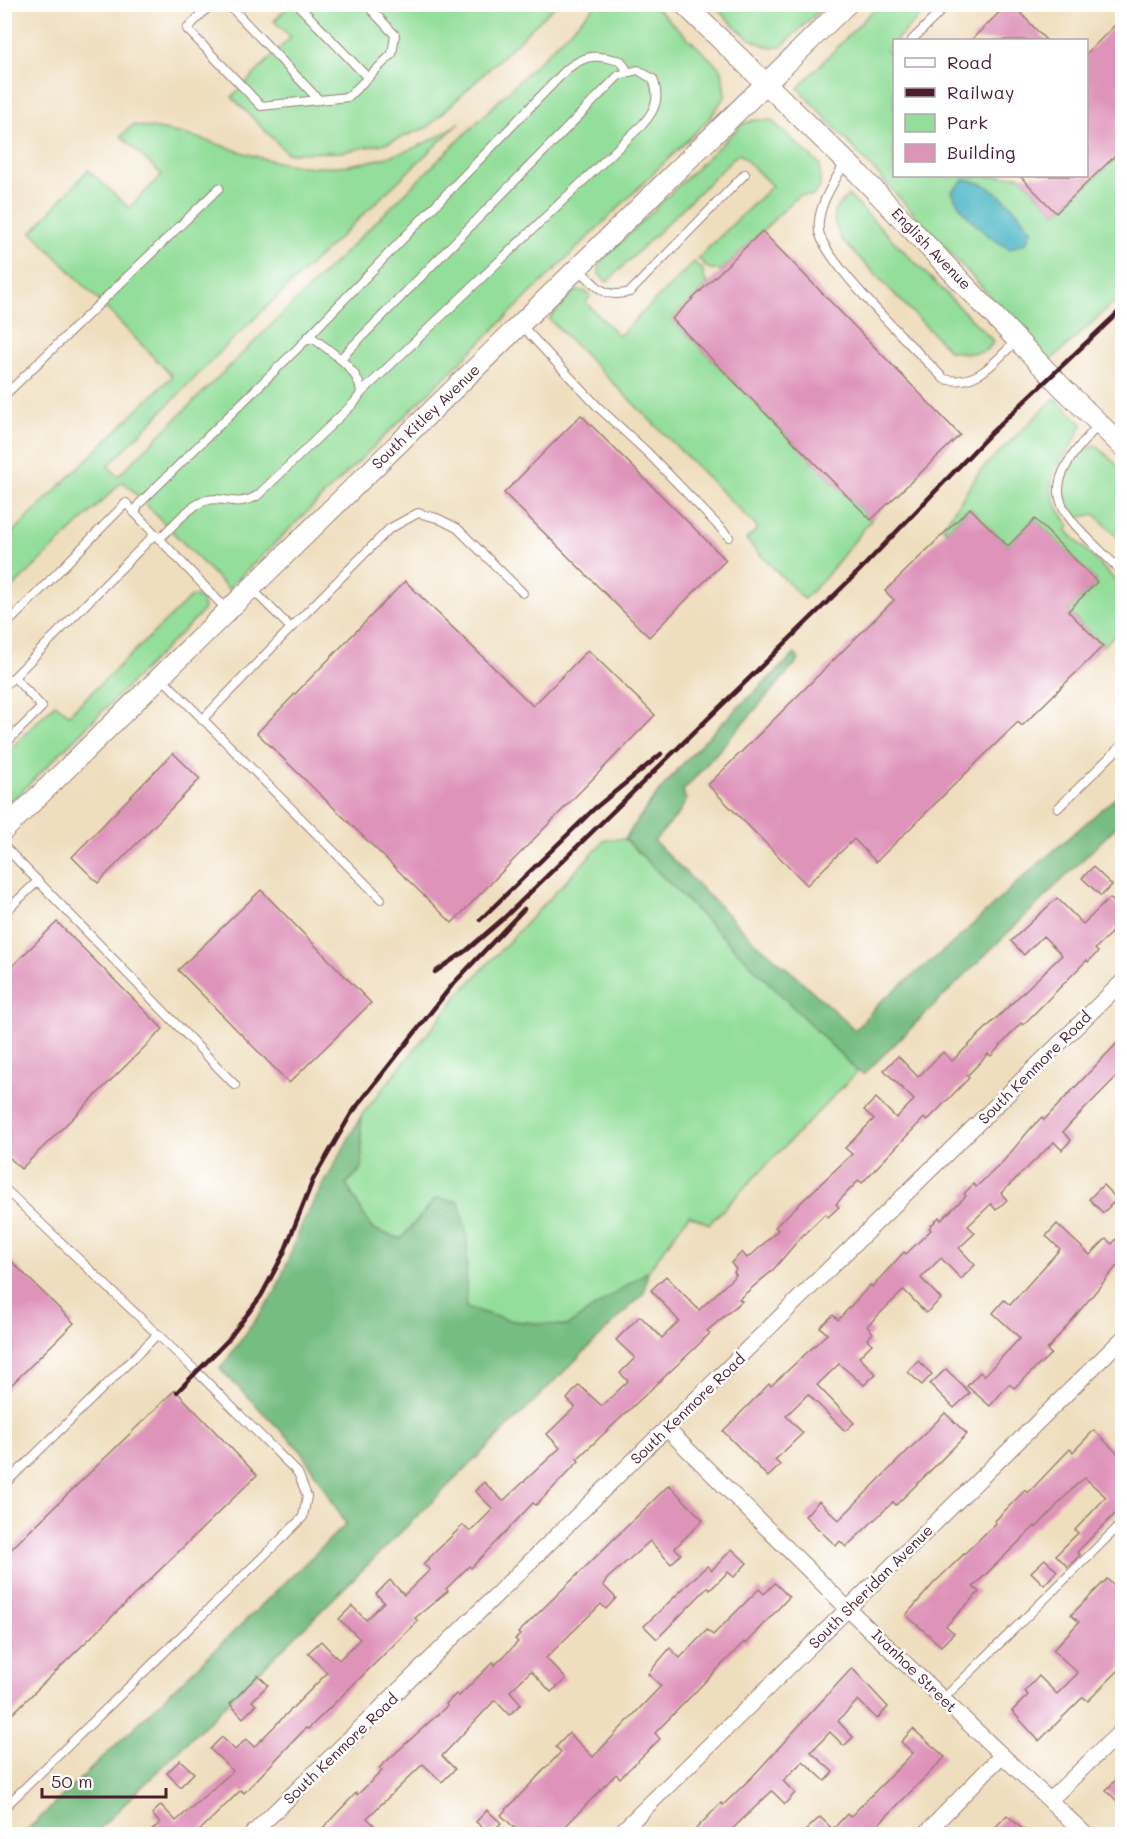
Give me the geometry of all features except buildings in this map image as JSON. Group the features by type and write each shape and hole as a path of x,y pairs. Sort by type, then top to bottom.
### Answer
{"street":[{"name":"English Avenue","path":"684,4 846,161 1122,446"},
{"name":"South Kitley Avenue","path":"4,830 847,4"},
{"path":"1117,987 1122,1004"},
{"name":"South Kenmore Road","path":"252,1834 668,1430 1117,987"},
{"name":"South Sheridan Avenue","path":"619,1834 1122,1339"},
{"name":"Ivanhoe Street","path":"668,1430 848,1609 1085,1834"},
{"path":"1050,1800 1122,1730"},
{"path":"925,1834 1002,1755"}],"lane":[{"path":"211,4 187,29 261,106 348,97 368,78 392,54 395,35 366,4"},
{"path":"228,4 319,100"},
{"path":"297,4 368,78"},
{"path":"913,39 948,4"},
{"path":"135,513 139,504 305,340 567,69 577,61 596,55 621,61 628,72"},
{"path":"4,686 157,537 186,513 206,500 243,503 257,496 643,124 656,105 658,93 653,79 647,73 638,70 619,75 340,359"},
{"path":"846,161 830,187 820,215 819,230 823,245 856,287 944,379 957,382 972,379 986,371 1017,340"},
{"path":"578,268 603,292 616,296 630,292 746,174"},
{"path":"4,396 219,188"},
{"path":"520,325 598,407 648,453 729,537"},
{"path":"305,340 313,338 340,359 361,382 362,393"},
{"path":"1100,424 1075,449 1058,479 1057,495 1070,518 1122,572"},
{"path":"4,627 126,503 228,611"},
{"path":"202,720 389,529 418,513 437,518 458,528 523,593"},
{"path":"251,588 291,628"},
{"path":"4,745 42,707 14,677"},
{"path":"160,677 381,899"},
{"path":"1058,808 1122,745"},
{"path":"4,846 235,1086"},
{"path":"4,913 38,881"},
{"path":"4,1188 298,1473 307,1496 303,1517 4,1808"},
{"path":"4,1485 158,1335"},
{"path":"944,1699 1122,1523"}],"green space":[{"path":"290,5 556,5 428,127 387,143 342,152 287,153 232,97 291,37 274,21"},
{"path":"596,5 653,5 722,70 725,96 710,118 228,589 123,481 5,595 5,540 172,376 32,232 88,170 129,208 162,175 121,136 133,125 165,130 280,163 315,167 359,163 403,152 443,133 460,122 230,342 108,466 118,476"},
{"path":"713,5 825,5 781,47 770,47 752,40"},
{"path":"878,5 931,5 897,39 893,39 893,43 886,50 893,58 893,177 1021,177 1056,213 1122,153 1122,295 1050,361 798,88"},
{"path":"755,120 771,120 820,165 820,188 812,196 799,195 721,271 708,268 698,258 772,186 739,153 607,282 599,274 599,263 742,124"},
{"path":"848,195 993,341 990,347 974,353 950,351 841,239 835,224 834,211"},
{"path":"694,262 703,270 703,277 708,284 672,319 871,520 825,578 804,599 746,540 758,528 549,319 574,291 585,291 590,296 586,303 619,336"},
{"path":"1055,398 1082,424 1055,471 1051,482 1052,493 1058,508 1070,526 1066,530 1122,587 1122,629 1103,646 1068,611 1097,582 1035,519 1008,546 970,508 946,531 943,527 980,471"},
{"path":"1096,445 1122,470 1122,542 1095,514 1077,518 1066,500 1064,484 1069,469 1080,450"},
{"path":"192,596 202,599 204,609 199,615 5,808 5,754 55,704 69,714"},
{"path":"795,654 799,660 683,791 686,800 680,812 654,841 753,940 855,1030 880,1002 953,943 1021,879 1122,792 1122,821 864,1074 857,1071 625,839 682,764"},
{"path":"625,839 858,1071 709,1224 689,1215 648,1271 567,1326 513,1321 465,1308 467,1235 436,1198 401,1239 372,1229 346,1184 362,1169 361,1116 460,993 605,840"},
{"path":"361,1116 362,1169 346,1184 372,1229 401,1239 436,1198 459,1202 467,1235 466,1308 513,1321 567,1326 648,1271 644,1293 94,1834 23,1834 346,1524 301,1451 220,1369 275,1293 302,1224"}],"water":[{"path":"964,180 984,185 1011,205 1031,230 1027,242 1010,249 993,239 968,217 952,191"}],"railway":[{"path":"435,972 467,950 504,918 859,571 991,433 1122,309"},
{"path":"480,920 594,809 661,754"},
{"path":"177,1392 228,1340 261,1296 283,1255 313,1180 351,1114 453,984 524,909"}]}
